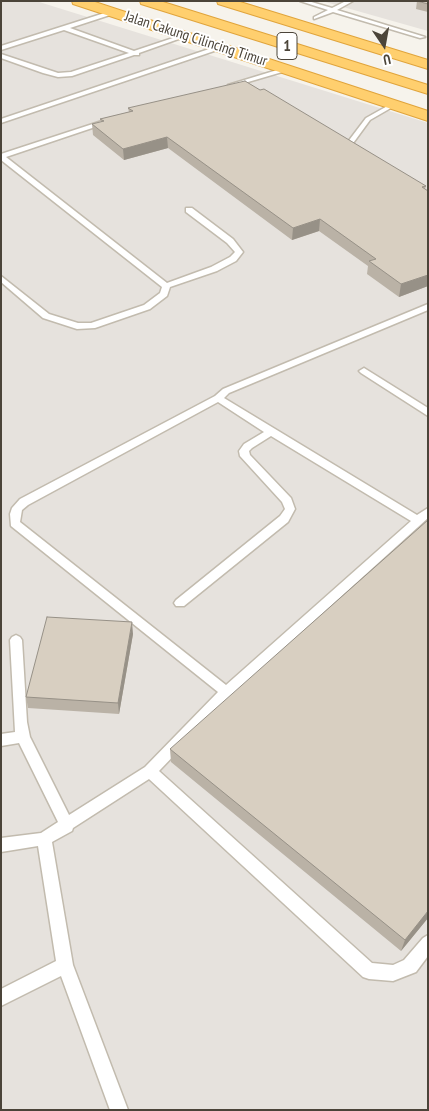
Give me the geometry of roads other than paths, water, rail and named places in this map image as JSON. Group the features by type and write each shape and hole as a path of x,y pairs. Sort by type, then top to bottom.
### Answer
{"highway":[{"name":"Jalan Cakung Cilincing Timur","path":"78,1 428,116"},
{"name":"1","path":"146,1 428,90"},
{"name":"1","path":"187,1 428,76"},
{"path":"223,1 428,65"},
{"path":"258,1 428,52"}],"lane":[{"path":"302,1 422,37"},
{"path":"316,18 350,1"},
{"path":"1,48 114,12"},
{"path":"64,28 137,54"},
{"path":"1,56 58,75 72,74 137,54 184,36"},
{"path":"1,121 221,47"},
{"path":"224,87 287,69"},
{"path":"347,147 368,119 393,105"},
{"path":"114,120 1,156 166,286"},
{"path":"339,142 364,156"},
{"path":"166,286 214,269 233,258 239,252 230,241 190,210"},
{"path":"1,278 46,316 77,326 92,326 147,307 164,294 166,286"},
{"path":"226,692 16,523 14,514 17,508 24,502 218,398 226,391 428,307"},
{"path":"364,371 428,413"},
{"path":"1,845 44,839 150,771 226,692 423,516 271,432 218,398"},
{"path":"180,603 284,519 290,509 287,501 245,456 244,451 248,446 271,432"},
{"path":"16,640 20,722 23,737 67,826"},
{"path":"1,740 23,737"},
{"path":"150,771 369,971 393,973 410,966 428,943"},
{"path":"44,839 65,965 119,1110"},
{"path":"1,998 65,965"}]}
